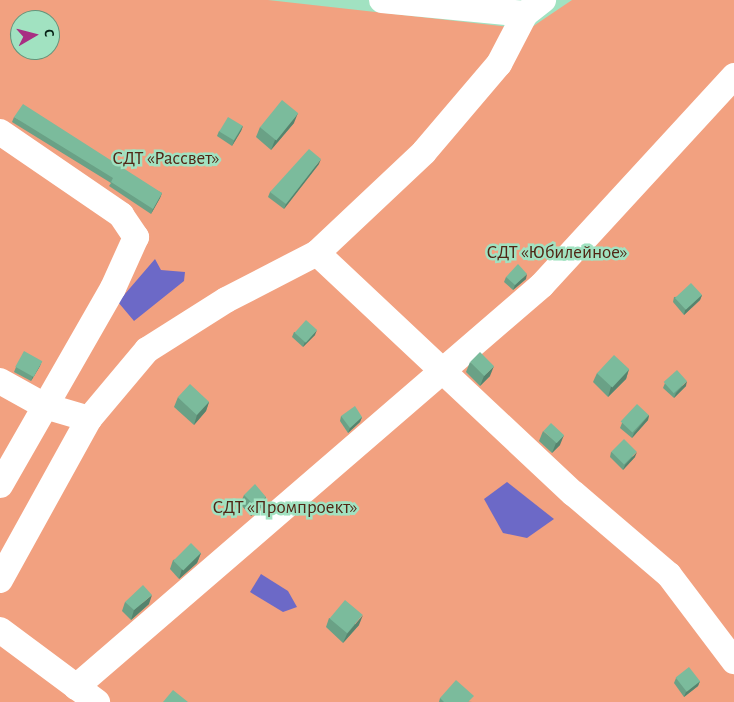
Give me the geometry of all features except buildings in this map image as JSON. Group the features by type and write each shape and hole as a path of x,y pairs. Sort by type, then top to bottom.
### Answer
{"lane":[{"path":"0,580 88,419 147,350 226,300 317,253 424,152 499,64 534,7 382,0"},
{"path":"0,630 86,694 542,285 734,76"},
{"path":"0,132 121,215 136,237 113,288 0,485"},
{"path":"317,253 573,493 669,575 734,661"},
{"path":"0,381 45,406 88,419"}],"green space":[{"path":"0,0 268,0 529,29 572,0 734,0 734,702 0,702"}],"shaded area":[{"path":"155,259 161,270 185,272 184,281 134,321 118,302"},
{"path":"507,482 554,519 527,538 503,533 484,499"},
{"path":"261,574 288,591 297,607 283,612 250,592"}],"park label":[{"name":"СДТ «Рассвет»","path":"166,159"},
{"name":"СДТ «Юбилейное»","path":"557,253"},
{"name":"СДТ «Промпроект»","path":"285,508"}]}
